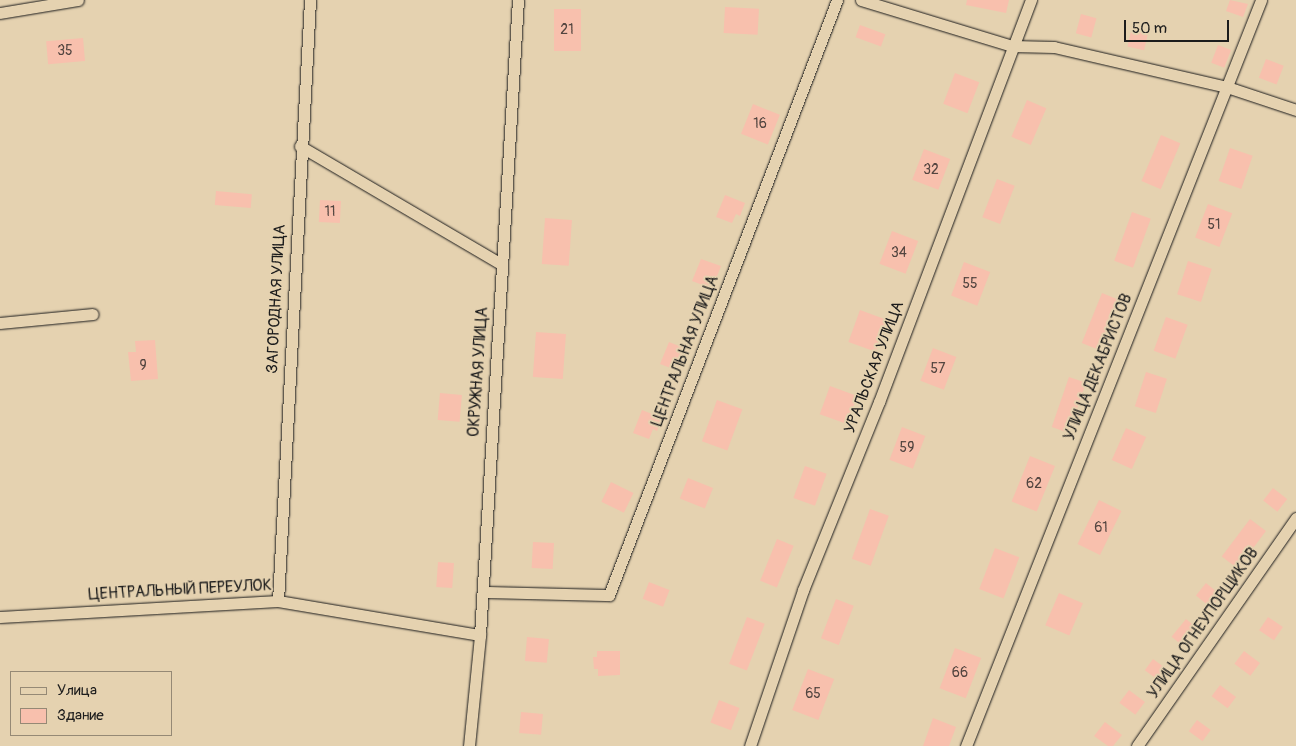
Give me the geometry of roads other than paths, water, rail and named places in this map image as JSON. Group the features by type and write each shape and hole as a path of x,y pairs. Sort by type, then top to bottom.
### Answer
{"street":[{"path":"0,14 78,0"},
{"name":"ЗАГОРОДНАЯ УЛИЦА","path":"278,601 300,146 310,0"},
{"name":"ОКРУЖНАЯ УЛИЦА","path":"469,746 480,635 518,0"},
{"name":"ЦЕНТРАЛЬНАЯ УЛИЦА","path":"482,592 609,595 837,0"},
{"path":"860,0 1012,46 1054,47 1227,87 1296,110"},
{"name":"УРАЛЬСКАЯ УЛИЦА","path":"750,746 803,590 878,402 1031,0"},
{"name":"УЛИЦА ДЕКАБРИСТОВ","path":"966,746 1261,0"},
{"path":"300,146 501,264"},
{"path":"0,323 93,314"},
{"name":"УЛИЦА ОГНЕУПОРЩИКОВ","path":"1136,746 1296,518"},
{"name":"ЦЕНТРАЛЬНЫЙ ПЕРЕУЛОК","path":"0,617 278,601 480,635"}]}
